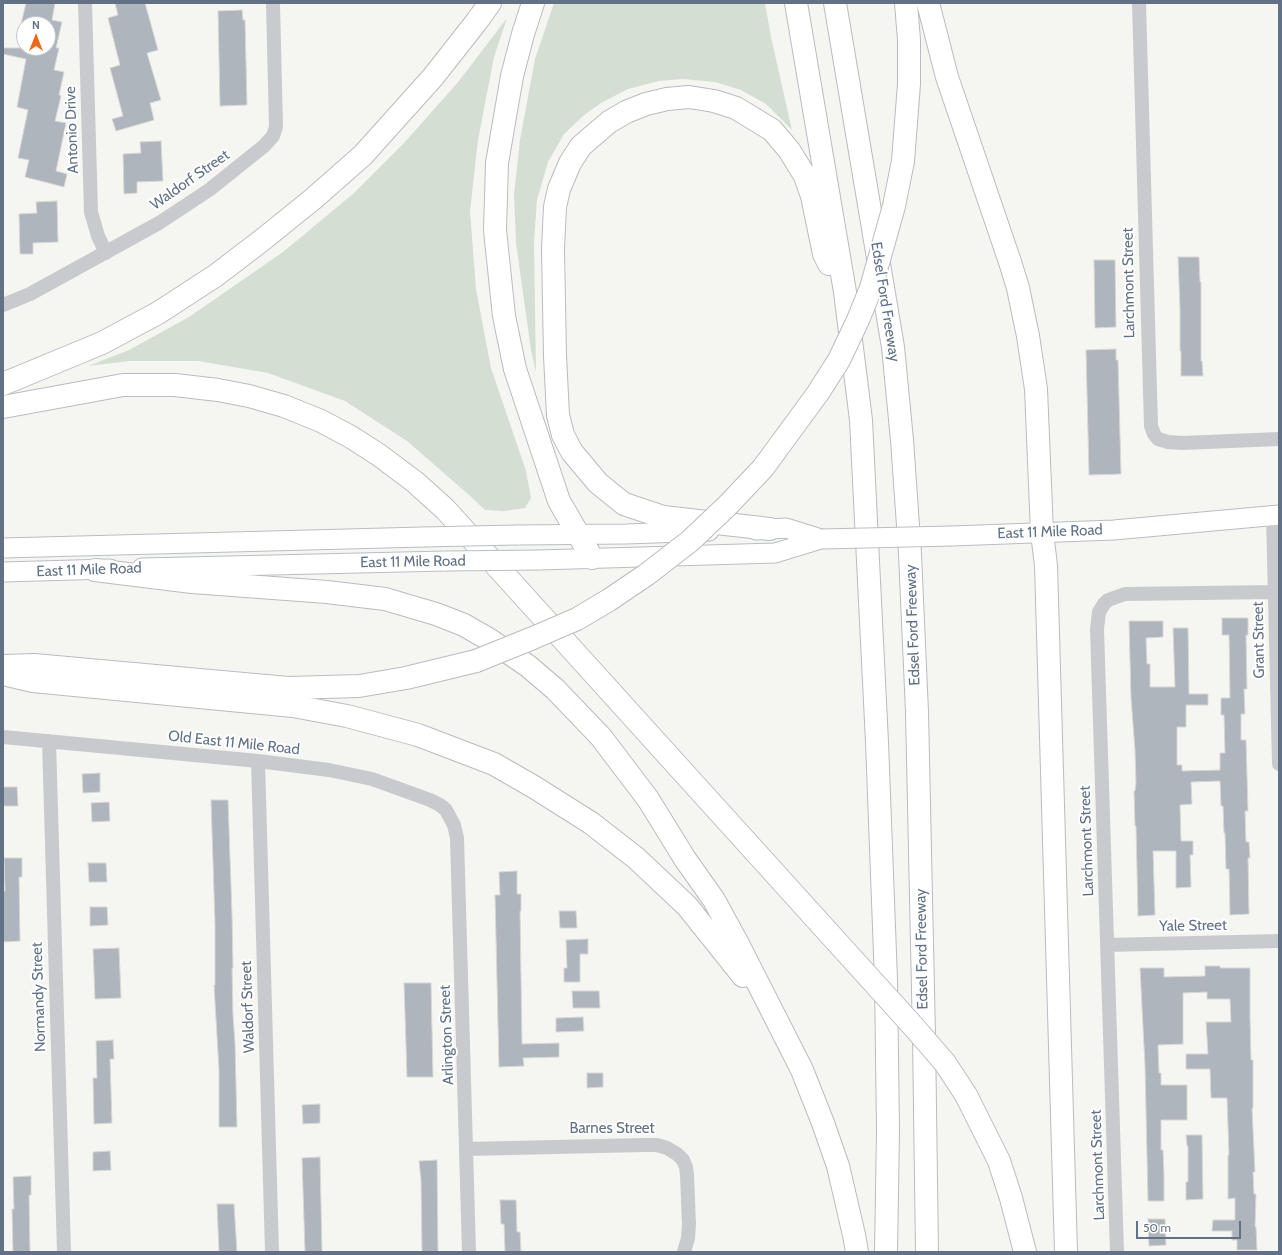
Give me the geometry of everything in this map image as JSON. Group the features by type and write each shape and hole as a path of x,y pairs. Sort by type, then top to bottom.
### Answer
{"highway":[{"path":"3,384 102,343 158,313 215,276 261,241 313,199 363,155 433,77 477,22 490,3"},
{"path":"533,3 512,76 497,163 495,230 504,316 515,369 559,501 579,533 592,558"},
{"path":"796,3 845,292 861,420 886,980 888,1131 886,1252"},
{"name":"Edsel Ford Freeway","path":"834,3 893,346 902,440 910,554 916,712 924,1036 927,1252"},
{"path":"3,666 41,666 288,688 359,686 406,678 476,660 533,638 570,622 609,600 646,575 690,541 727,506 763,468 818,393 839,360 858,320 871,288 894,206 903,161 909,84 909,40 906,3"},
{"path":"928,3 947,77 1010,262 1024,314 1036,389 1042,533 1046,565 1066,1252"},
{"path":"770,529 663,516 624,504 598,483 572,452 563,435 558,415 555,356 553,249 555,207 559,189 570,163 581,146 609,122 626,112 646,104 667,99 689,98 714,101 736,108 772,130 789,150 805,176 812,196 824,254 845,292"},
{"path":"3,407 123,385 175,385 218,390 249,396 284,406 313,418 351,437 379,454 415,482 446,509 945,1063 966,1095 999,1161 1011,1198 1025,1252"},
{"path":"95,570 192,582 327,592 385,599 436,614 464,625 490,640 528,666 555,689 601,738 648,799 685,859 714,900 738,944 802,1070 812,1094 838,1166 854,1235 856,1252"},
{"path":"3,674 33,681 301,708 347,716 418,735 494,764 591,823 636,858 687,906 738,968 791,1048"}],"main road":[{"name":"East 11 Mile Road","path":"3,572 775,553 821,539 1114,530 1276,515"},
{"name":"East 11 Mile Road","path":"3,548 517,534 626,534 786,528 821,539"}],"street":[{"name":"Antonio Drive","path":"85,3 91,212 98,236 106,253"},
{"name":"Waldorf Street","path":"3,306 30,294 159,223 210,190 256,153 273,136 276,127 273,3"},
{"name":"Larchmont Street","path":"1139,3 1151,426 1158,439 1168,442 1182,443 1279,439"},
{"name":"Grant Street","path":"1276,515 1275,592 1279,764"},
{"name":"Larchmont Street","path":"1117,1252 1097,629 1099,612 1108,600 1125,594 1275,592"},
{"name":"Old East 11 Mile Road","path":"3,737 258,761 329,770 372,779 430,800 440,805 451,818"},
{"name":"Normandy Street","path":"49,742 64,1252"},
{"name":"Waldorf Street","path":"258,761 272,1252"},
{"name":"Arlington Street","path":"451,818 457,838 469,1252"},
{"name":"Yale Street","path":"1107,945 1279,941"},
{"name":"Barnes Street","path":"467,1149 644,1145 658,1145 667,1148 683,1160 686,1167 689,1224 688,1238 684,1252"}],"shaded area":[{"path":"554,3 765,3 771,37 792,130 766,104 741,90 715,82 683,79 659,81 628,89 601,103 583,116 564,134 548,162 537,200 534,242 536,372 531,350 516,243 514,195 520,140 535,59"},
{"path":"507,18 494,57 478,140 470,211 476,289 491,368 526,471 531,498 525,508 504,511 485,510 407,441 345,401 268,373 198,361 130,361 88,366 129,350 189,317 283,252 354,193 405,142 459,81"}],"building":[{"path":"26,3 55,3 53,16 23,16"},
{"path":"115,3 145,3 158,50 147,53 161,100 150,103 154,120 116,131 112,119 123,116 110,68 120,65 108,18 118,15"},
{"path":"242,10 243,20 245,20 247,105 220,106 218,11"},
{"path":"56,21 62,22 56,48"},
{"path":"3,48 16,48 16,56 56,56 56,48 59,48 54,70 64,72 59,95 61,96 55,121 66,123 56,171 67,174 64,187 25,177 29,160 18,158 28,110 17,107 26,59 3,54"},
{"path":"161,141 163,181 137,182 137,193 124,194 123,154 141,153 140,142"},
{"path":"57,201 58,242 33,243 33,254 20,254 19,214 37,213 36,202"},
{"path":"1178,257 1199,257 1201,282 1201,361 1203,376 1181,376"},
{"path":"1094,260 1115,260 1116,327 1095,328"},
{"path":"1116,349 1116,360 1118,360 1121,474 1089,475 1086,350"},
{"path":"1222,618 1248,618 1248,635 1246,635 1247,689 1244,689 1245,714 1241,714 1241,740 1246,740 1248,811 1245,811 1246,842 1249,842 1250,858 1248,858 1249,914 1230,915 1229,869 1226,869 1225,833 1223,806 1221,806 1220,781 1191,782 1192,804 1180,805 1181,841 1193,841 1193,855 1190,855 1191,887 1176,888 1176,851 1153,851 1155,915 1138,916 1134,791 1136,783 1135,750 1131,698 1129,621 1163,621 1163,637 1146,638 1147,664 1150,664 1150,687 1175,687 1173,628 1188,628 1189,694 1208,694 1208,705 1186,705 1186,727 1177,727 1177,765 1182,765 1182,771 1220,770 1220,753 1225,753 1224,715 1221,715 1221,698 1230,698 1229,635 1222,635"},
{"path":"100,773 100,792 83,793 82,774"},
{"path":"3,787 17,787 18,806 3,806"},
{"path":"211,800 228,800 237,1127 219,1127 219,1070 214,985 215,924"},
{"path":"109,802 110,821 92,822 91,803"},
{"path":"4,858 22,858 22,877 19,877 20,941 3,942 3,891 5,891"},
{"path":"88,863 106,863 107,882 89,882"},
{"path":"517,871 517,894 521,894 522,1044 559,1043 559,1057 523,1058 524,1066 499,1067 495,895 500,895 499,872"},
{"path":"90,907 107,907 108,925 90,926"},
{"path":"559,911 576,911 577,928 560,928"},
{"path":"588,939 588,954 580,954 580,982 564,982 564,968 567,968 566,940"},
{"path":"119,948 121,998 95,999 93,949"},
{"path":"1205,966 1220,966 1220,968 1250,968 1251,1060 1253,1060 1252,1108 1255,1172 1253,1172 1254,1194 1256,1194 1255,1227 1257,1250 1237,1250 1237,1240 1232,1240 1232,1231 1212,1231 1213,1220 1235,1220 1235,1198 1228,1199 1229,1155 1227,1098 1211,1098 1210,1069 1186,1069 1186,1054 1208,1054 1206,1022 1231,1022 1230,999 1207,999 1207,992 1183,993 1183,1044 1158,1045 1161,1085 1187,1085 1187,1120 1161,1120 1164,1201 1148,1201 1145,1066 1140,968 1164,968 1164,977 1205,976"},
{"path":"404,983 431,983 433,1077 407,1077"},
{"path":"572,991 599,991 600,1008 573,1008"},
{"path":"583,1017 584,1031 556,1032 556,1018"},
{"path":"113,1040 114,1059 110,1059 112,1123 94,1124 93,1078 97,1078 96,1041"},
{"path":"587,1073 603,1073 603,1087 587,1088"},
{"path":"320,1104 320,1123 303,1124 302,1105"},
{"path":"1186,1135 1202,1135 1203,1199 1186,1200 1186,1182 1188,1182 1188,1146"},
{"path":"110,1151 111,1170 93,1171 93,1152"},
{"path":"320,1157 322,1252 305,1252 302,1158"},
{"path":"437,1160 438,1252 422,1252 421,1180 419,1161"},
{"path":"31,1176 31,1195 29,1195 30,1252 13,1252 13,1177"},
{"path":"500,1200 516,1200 517,1232 520,1232 521,1252 505,1252 504,1224 501,1224"},
{"path":"217,1204 234,1204 237,1252 219,1252"},
{"path":"1148,1219 1165,1219 1166,1245 1149,1246"}]}
